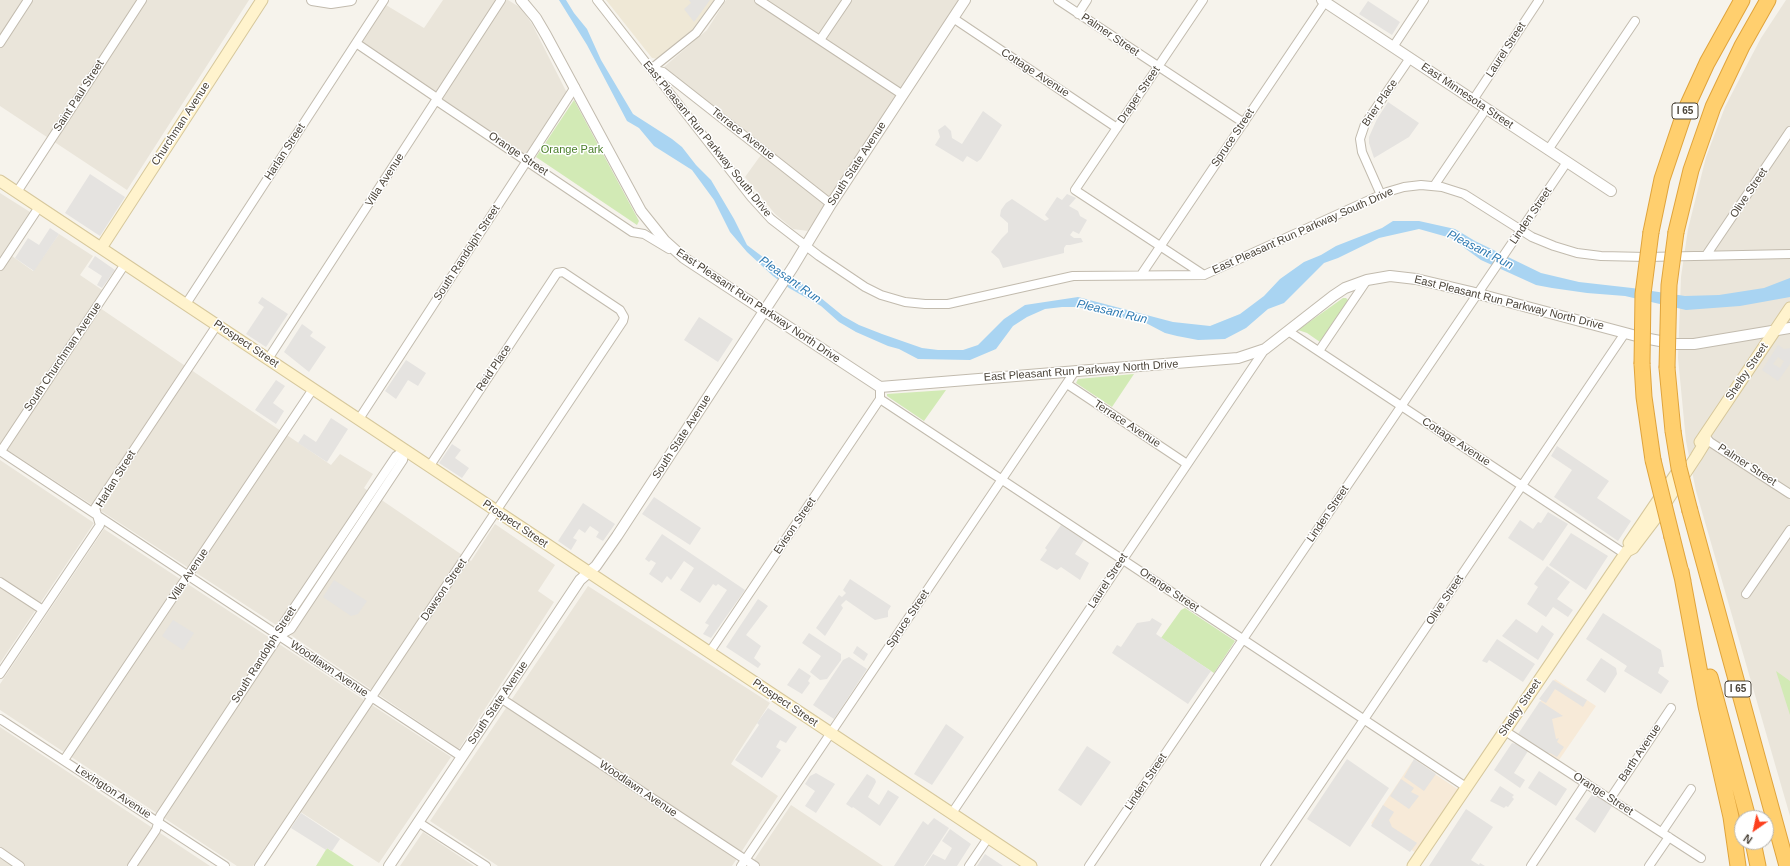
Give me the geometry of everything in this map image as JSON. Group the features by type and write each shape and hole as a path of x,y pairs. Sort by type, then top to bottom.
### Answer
{"highway":[{"name":"I 65","path":"1742,0 1706,63 1685,111 1662,179 1651,232 1643,294 1642,364 1644,397 1653,460 1681,571 1746,810"},
{"name":"I 65","path":"1768,0 1731,67 1713,107 1691,170 1676,232 1669,285 1667,368 1673,431 1679,468 1787,866"},
{"path":"1681,571 1706,706 1730,810 1738,866"},
{"path":"1755,850 1758,866"}],"main road":[{"name":"Churchman Avenue","path":"101,248 262,0"},
{"name":"Prospect Street","path":"0,181 359,419 496,512 1031,866"},
{"name":"Shelby Street","path":"1413,866 1626,553 1627,546 1647,515 1683,463 1705,436 1790,308"}],"street":[{"path":"0,43 28,0"},
{"name":"Saint Paul Street","path":"17,192 142,0"},
{"path":"312,0 331,4 350,0"},
{"name":"Harlan Street","path":"186,304 384,0"},
{"name":"Villa Avenue","path":"268,359 501,0"},
{"name":"East Pleasant Run Parkway North Drive","path":"521,0 541,25 641,211 656,231 684,258 880,387 1228,360 1248,356 1265,349 1336,294 1354,284 1390,276 1410,278 1478,293 1661,342 1688,344 1790,328"},
{"name":"East Pleasant Run Parkway South Drive","path":"597,0 756,203 775,223 805,246 868,289 895,299 918,304 948,304 1073,276 1204,275 1381,195 1404,187 1434,186 1458,192 1469,197 1521,230 1551,245 1587,255 1647,257 1707,254 1790,254"},
{"path":"651,69 696,33 720,0"},
{"path":"758,0 903,95"},
{"path":"820,40 847,0"},
{"name":"South State Avenue","path":"389,866 502,699 580,580 596,566 616,536 793,268 831,204 965,0"},
{"name":"Palmer Street","path":"1058,0 1244,123"},
{"path":"1078,14 1087,0"},
{"name":"Draper Street","path":"1160,246 1075,190 1203,0"},
{"path":"1393,47 1424,0"},
{"name":"Laurel Street","path":"1473,100 1539,0"},
{"name":"East Minnesota Street","path":"1324,1 1611,191"},
{"name":"Spruce Street","path":"1141,275 1244,123 1324,1"},
{"name":"Cottage Avenue","path":"953,18 1117,128"},
{"path":"1548,150 1635,21"},
{"name":"Orange Street","path":"356,43 437,99 440,103 632,232 644,234 684,258"},
{"name":"Brier Place","path":"1381,195 1362,152 1360,139 1365,124 1410,58"},
{"name":"Terrace Avenue","path":"651,69 663,72 831,204"},
{"name":"South Randolph Street","path":"359,419 575,88"},
{"path":"1434,186 1486,108"},
{"name":"Olive Street","path":"1707,254 1790,131"},
{"name":"Linden Street","path":"1089,866 1568,162"},
{"path":"0,266 39,207"},
{"path":"1160,246 1204,275"},
{"name":"South Churchman Avenue","path":"0,451 125,264"},
{"name":"Dawson Street","path":"259,866 622,321 624,317 622,313 569,276 560,272"},
{"name":"Reid Place","path":"429,467 556,275 560,272"},
{"path":"1319,351 1367,280"},
{"name":"Harlan Street","path":"0,674 100,525 95,508 217,325"},
{"name":"Cottage Avenue","path":"1288,330 1522,486 1626,553"},
{"name":"Olive Street","path":"1265,866 1625,333"},
{"name":"Laurel Street","path":"952,813 1265,349"},
{"name":"Spruce Street","path":"743,863 1075,372"},
{"name":"Terrace Avenue","path":"1066,384 1187,464"},
{"path":"880,387 880,398"},
{"name":"Villa Avenue","path":"64,760 313,389"},
{"name":"Orange Street","path":"880,398 1466,787"},
{"name":"Evison Street","path":"709,653 880,398"},
{"name":"Palmer Street","path":"1705,436 1713,444 1790,494"},
{"name":"South Randolph Street","path":"132,866 156,830 160,816 279,636 283,624 396,456 405,450"},
{"name":"Woodlawn Avenue","path":"0,451 462,757"},
{"path":"1746,594 1790,530"},
{"path":"0,582 43,610"},
{"name":"Woodlawn Avenue","path":"502,699 743,863 755,866"},
{"name":"Barth Avenue","path":"1610,799 1670,708"},
{"name":"Lexington Avenue","path":"0,719 225,866"},
{"name":"Orange Street","path":"1504,731 1701,858"},
{"path":"1530,866 1586,784"},
{"path":"1649,866 1691,788"},
{"path":"418,822 486,866"},
{"path":"969,866 988,838"},
{"path":"0,852 20,866"}],"shaded area":[{"path":"0,0 249,0 127,190 0,106"},
{"path":"443,0 508,0 521,8 532,24 567,93 525,155 361,44 386,5 424,28"},
{"path":"606,0 716,0 703,21 658,59 652,58"},
{"path":"689,0 710,0 694,22 684,9 691,3"},
{"path":"726,0 959,0 808,231 793,229 775,214 745,177 766,148 664,67 707,30"},
{"path":"1786,0 1790,0 1790,816 1696,491 1686,441 1678,358 1681,277 1688,229 1706,157 1725,107 1761,38"},
{"path":"1368,1 1400,22 1392,35 1359,14"},
{"path":"1388,102 1419,123 1409,137 1374,158 1369,143 1369,137 1377,119"},
{"path":"983,111 1002,125 981,159 977,162 967,156 963,162 935,145 940,137 938,130 945,125 951,131 952,138 962,144"},
{"path":"90,174 125,197 100,236 65,213"},
{"path":"0,193 30,212 5,251 33,271 59,234 93,256 80,275 108,294 100,308 331,465 340,454 373,474 364,488 471,561 495,524 555,565 538,591 554,602 459,749 273,623 0,445"},
{"path":"1067,194 1076,198 1069,206 1078,211 1080,216 1087,220 1079,234 1073,231 1070,235 1074,238 1081,238 1083,242 1066,245 1064,248 1064,253 1003,268 999,259 991,252 1008,232 1008,223 1000,216 1001,210 1006,203 1012,199 1045,221 1049,219 1045,215 1057,197 1062,200"},
{"path":"50,228 59,234 34,271 15,258 28,238 39,245"},
{"path":"95,256 115,270 102,288 97,285 102,276 88,267"},
{"path":"262,297 288,314 266,347 246,334 264,307 258,303"},
{"path":"699,317 733,339 718,362 684,340"},
{"path":"302,324 313,332 310,336 326,347 309,372 284,352"},
{"path":"1778,345 1784,349 1790,348 1790,364 1778,381 1762,370","holes":["1778,357 1784,361 1780,368 1773,364"]},
{"path":"406,360 426,373 418,386 408,380 396,399 385,391"},
{"path":"276,380 285,386 273,403 284,411 276,424 255,410"},
{"path":"331,418 348,429 327,462 298,443 304,434 316,442"},
{"path":"452,444 461,450 455,458 469,468 462,478 439,463"},
{"path":"1557,446 1609,481 1597,498 1631,521 1618,541 1554,497 1572,470 1551,456"},
{"path":"0,460 94,523 0,663"},
{"path":"654,497 701,528 690,545 642,514"},
{"path":"583,503 615,524 603,541 596,537 599,532 590,526 585,533 579,529 573,538 577,540 571,550 558,541"},
{"path":"1548,512 1568,524 1543,561 1508,538 1520,520 1533,529 1538,522 1541,523"},
{"path":"1061,525 1084,540 1075,554 1089,563 1080,580 1061,567 1057,570 1040,560 1047,550 1045,548"},
{"path":"104,529 451,757 379,863 293,807 253,866 237,866 0,710 0,684"},
{"path":"1571,533 1608,556 1586,590 1549,565"},
{"path":"662,534 745,590 711,638 703,634 709,625 705,623 727,590 718,584 716,586 713,584 700,603 680,590 694,568 684,561 671,580 667,576 662,583 649,574 656,563 651,560 649,562 645,559"},
{"path":"1547,566 1570,582 1557,599 1573,610 1568,617 1553,607 1546,617 1527,604 1538,587 1534,584"},
{"path":"850,579 891,606 888,611 888,617 875,620 846,600 841,605 843,608 825,636 816,628 839,595 842,597 846,593 843,590"},
{"path":"334,580 367,601 358,614 351,616 323,597"},
{"path":"588,586 770,703 731,764 778,796 732,866 498,866 430,821"},
{"path":"758,599 768,606 746,635 761,646 754,658 761,664 758,668 726,647"},
{"path":"1603,613 1661,650 1664,667 1660,667 1658,673 1669,681 1661,694 1624,671 1627,666 1586,639"},
{"path":"1152,618 1162,624 1156,634 1211,671 1188,704 1112,653 1117,645 1121,647 1137,623 1150,621"},
{"path":"1516,619 1537,633 1542,625 1554,634 1538,660 1502,636"},
{"path":"173,620 194,633 183,650 162,636"},
{"path":"809,633 841,654 841,660 827,679 820,680 810,672 821,656 802,643"},
{"path":"1497,639 1535,664 1523,682 1489,660 1487,663 1482,661"},
{"path":"857,646 868,654 864,661 853,653"},
{"path":"849,657 867,669 834,719 813,705 843,660"},
{"path":"1601,658 1616,668 1617,674 1605,693 1586,680"},
{"path":"799,668 811,676 808,681 810,683 802,694 787,685"},
{"path":"1555,679 1596,706 1559,760 1531,742 1526,724"},
{"path":"1553,680 1587,700 1583,707 1555,689 1546,703 1539,699"},
{"path":"1540,701 1563,716 1552,719 1556,739 1559,738 1557,742 1564,747 1557,757 1550,753 1547,754 1518,734"},
{"path":"768,708 797,727 786,743 780,740 776,747 781,750 762,778 735,760 759,725 757,723"},
{"path":"946,724 964,737 932,785 914,774"},
{"path":"0,727 210,866 0,866"},
{"path":"1512,743 1528,751 1514,773 1525,780 1520,788 1494,770"},
{"path":"1087,746 1111,762 1081,806 1058,790"},
{"path":"1347,759 1389,788 1350,847 1307,819"},
{"path":"1414,759 1436,774 1424,791 1404,777"},
{"path":"1415,761 1459,790 1416,853 1371,823 1412,762"},
{"path":"1539,771 1567,789 1556,806 1528,788"},
{"path":"816,773 835,784 816,813 805,806 815,791 805,784 810,776"},
{"path":"867,774 875,779 876,782 868,797 879,805 888,790 899,797 880,826 853,807 852,808 846,804"},
{"path":"1401,779 1414,788 1411,792 1419,796 1409,809 1390,796"},
{"path":"1500,786 1514,795 1512,797 1514,799 1508,807 1506,806 1504,808 1490,801"},
{"path":"1593,793 1612,806 1595,833 1575,819"},
{"path":"791,805 883,866 750,866"},
{"path":"1383,805 1394,812 1389,820 1392,827 1417,843 1410,852 1371,826"},
{"path":"1466,809 1493,827 1471,860 1479,865 1480,863 1485,866 1429,866"},
{"path":"301,813 340,839 332,851 327,848 326,850 291,828"},
{"path":"934,818 949,828 924,866 894,866 923,821 928,825"},
{"path":"950,829 971,844 957,866 925,866 933,854 945,860 952,848 942,841"},
{"path":"423,832 474,866 400,866"},
{"path":"985,854 1003,866 977,866"}],"green space":[{"name":"Orange Park","path":"574,100 639,221 637,225 536,157"},
{"path":"1343,298 1346,298 1349,301 1320,342 1307,333 1298,330"},
{"path":"1134,374 1112,407 1076,383 1078,379"},
{"path":"946,390 924,421 887,396 887,394"},
{"path":"1185,608 1235,641 1214,673 1161,638 1181,610"},
{"path":"1776,671 1790,681 1790,715"},
{"path":"327,848 354,866 316,866"}],"water":[{"name":"Pleasant Run","path":"559,0 566,0 587,29 601,60 633,114 682,147 696,165 711,180 734,219 747,245 780,270 810,289 843,316 859,325 922,348 938,350 963,350 978,345 1004,319 1025,305 1078,297 1173,322 1210,326 1240,314 1264,296 1280,279 1304,262 1321,255 1336,246 1382,228 1393,221 1419,221 1455,229 1475,241 1541,273 1579,282 1685,296 1719,295 1764,288 1790,278 1790,297 1740,306 1686,310 1625,296 1552,288 1536,285 1481,260 1451,238 1419,229 1379,238 1338,258 1324,263 1284,303 1268,309 1246,328 1225,339 1198,340 1177,336 1165,333 1144,322 1077,307 1062,307 1045,309 1027,317 1013,326 996,349 970,360 918,359 899,349 888,346 856,332 839,322 821,306 789,288 773,276 747,252 730,232 714,200 692,170 654,146 639,128 627,121 587,45"}]}
